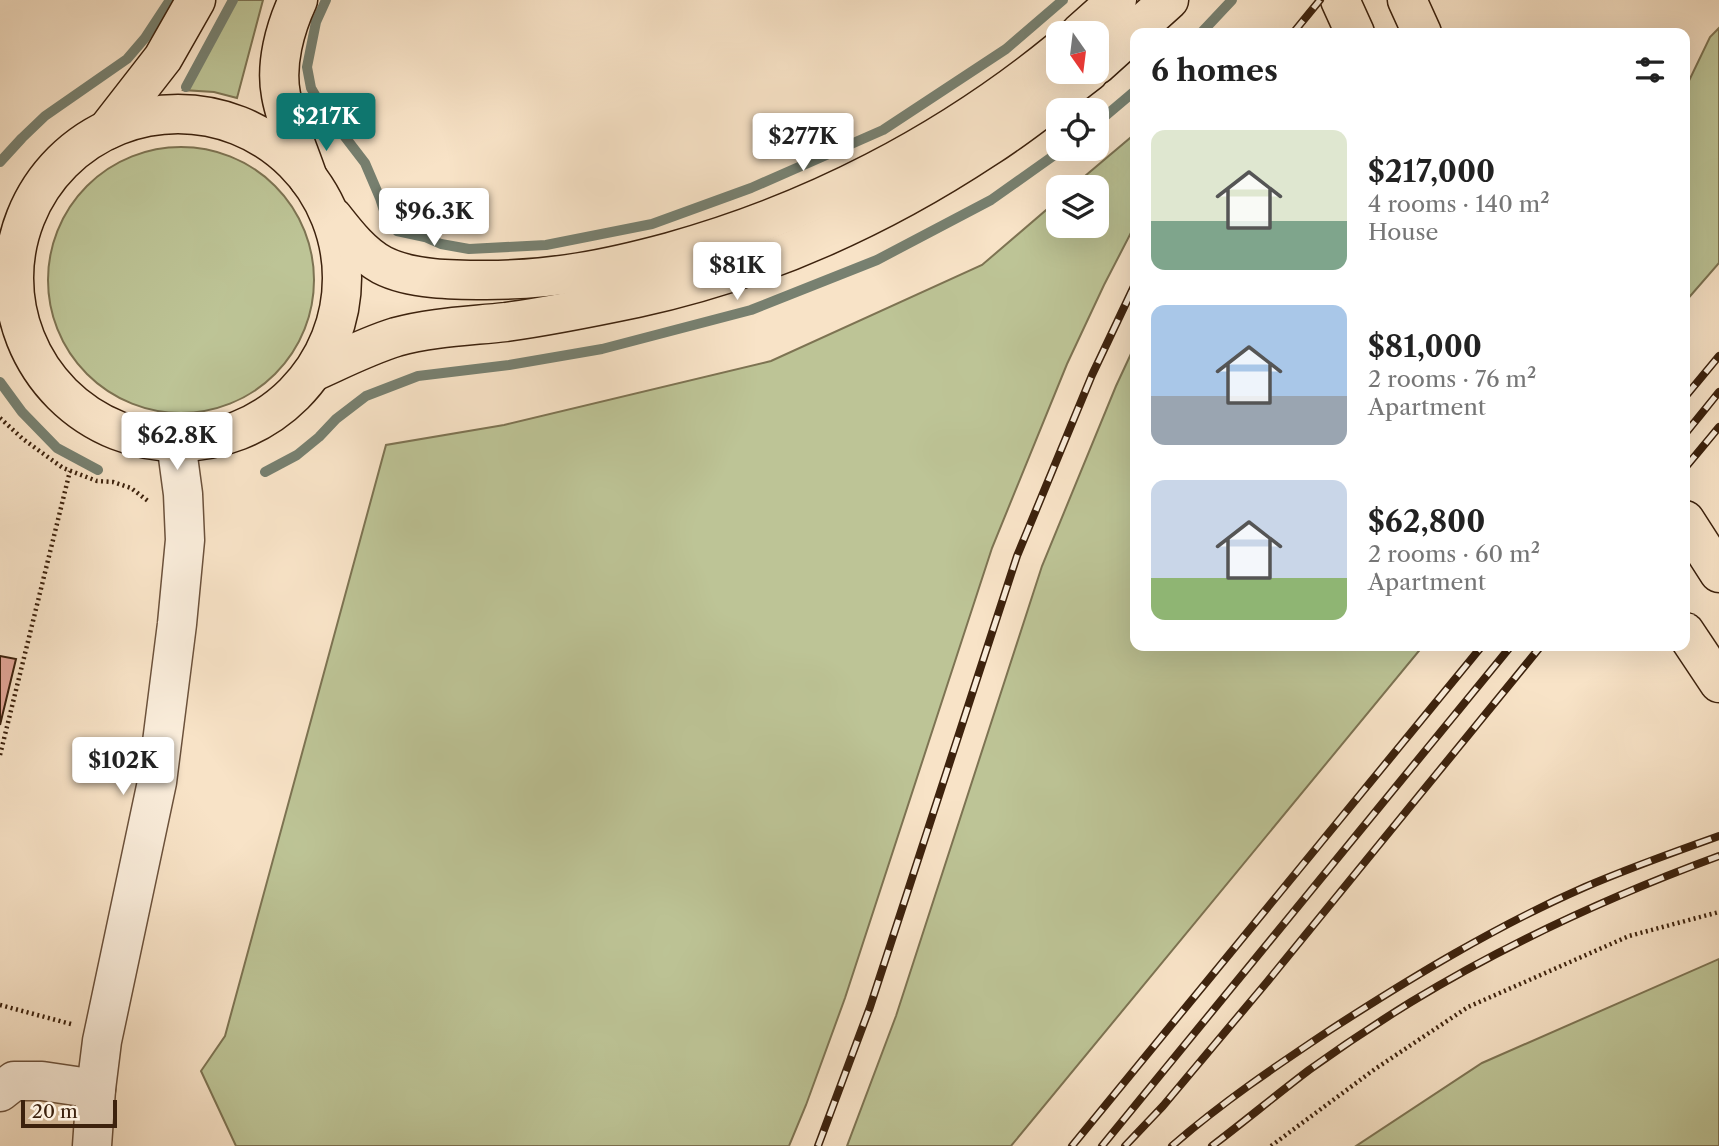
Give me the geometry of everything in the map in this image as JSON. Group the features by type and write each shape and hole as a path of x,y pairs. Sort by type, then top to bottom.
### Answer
{"main road":[{"path":"107,130 163,58 196,0"},
{"path":"298,0 284,41 279,71 281,94 308,177"},
{"path":"1093,21 1117,0"},
{"path":"1138,28 1169,0"},
{"path":"1407,0 1420,28"},
{"path":"1110,53 1130,35"},
{"path":"329,214 366,254 382,265 404,273 436,278 511,280 573,275 606,268 746,229 813,201 883,168 954,127 1046,61"},
{"path":"313,372 360,350 396,338 426,331 548,316 682,288 794,249 912,193 986,148 1073,84"},
{"path":"0,335 42,370 78,408 124,433 150,440 176,442 229,434 253,424 296,393 327,348 337,322 342,295 338,240 320,195 308,177 268,140 243,127 189,114 134,120 107,130 84,144 63,161 46,181 31,206 20,233 15,261 19,318 28,345 42,370"},
{"path":"0,206 46,181"},
{"path":"1690,528 1719,573"},
{"path":"1690,640 1719,683"}],"street":[{"path":"92,1146 102,1041 156,782 177,624 185,540 183,494 176,442"},
{"path":"0,1091 14,1081 42,1081 96,1089"}],"path":[{"path":"0,418 23,439 63,468 97,481 113,482 131,488 154,508"},
{"path":"0,755 70,471"},
{"path":"1271,1146 1375,1069 1468,1007 1629,936 1719,912"},
{"path":"0,1005 82,1027"}],"green space":[{"path":"236,0 263,0 237,98 214,92 183,90"},
{"path":"1719,28 1719,263 1690,296 1690,79 1710,37"},
{"path":"1130,138 1130,235 1067,364 992,548 845,998 789,1146 236,1146 201,1071 225,1036 386,445 504,425 771,361 982,265 1046,210 1046,238 1109,238 1109,175 1086,175 1103,161 1109,161 1109,156"},
{"path":"181,147 207,149 232,157 255,169 275,186 292,206 304,229 312,254 312,306 304,331 292,354 275,374 255,391 232,403 207,411 181,413 155,411 130,403 107,391 87,374 70,354 58,331 50,306 48,280 50,254 58,229 70,206 87,186 107,169 130,157 155,149"},
{"path":"1130,356 1130,651 1419,651 1011,1146 847,1146 896,1016 1042,566"},
{"path":"1719,959 1719,1146 1356,1146 1482,1063"}],"building":[{"path":"0,656 16,659 0,725"}],"waterway":[{"path":"0,162 45,116 127,59 145,38 170,0"},
{"path":"186,87 233,0"},
{"path":"326,0 316,22 307,67 311,88 322,107 365,163 386,217 397,231 469,249 546,245 652,224 751,188 883,130 1006,49 1063,0"},
{"path":"1206,28 1232,0"},
{"path":"1109,113 1130,95"},
{"path":"265,472 297,455 366,396 418,376 509,365 602,349 751,310 877,260 991,200 1046,161"},
{"path":"0,382 22,412 57,448 98,470"}],"railway":[{"path":"1297,28 1320,0"},
{"path":"818,1146 870,1007 1017,556 1092,375 1130,295"},
{"path":"1690,391 1719,356"},
{"path":"1690,428 1719,392"},
{"path":"1690,462 1719,427"},
{"path":"1072,1146 1478,651"},
{"path":"1102,1146 1507,651"},
{"path":"1125,1146 1163,1106 1267,982 1537,651"},
{"path":"1172,1146 1229,1100 1289,1057 1455,953 1519,918 1585,887 1719,836"},
{"path":"1212,1146 1321,1061 1448,980 1562,922 1719,856"}]}
